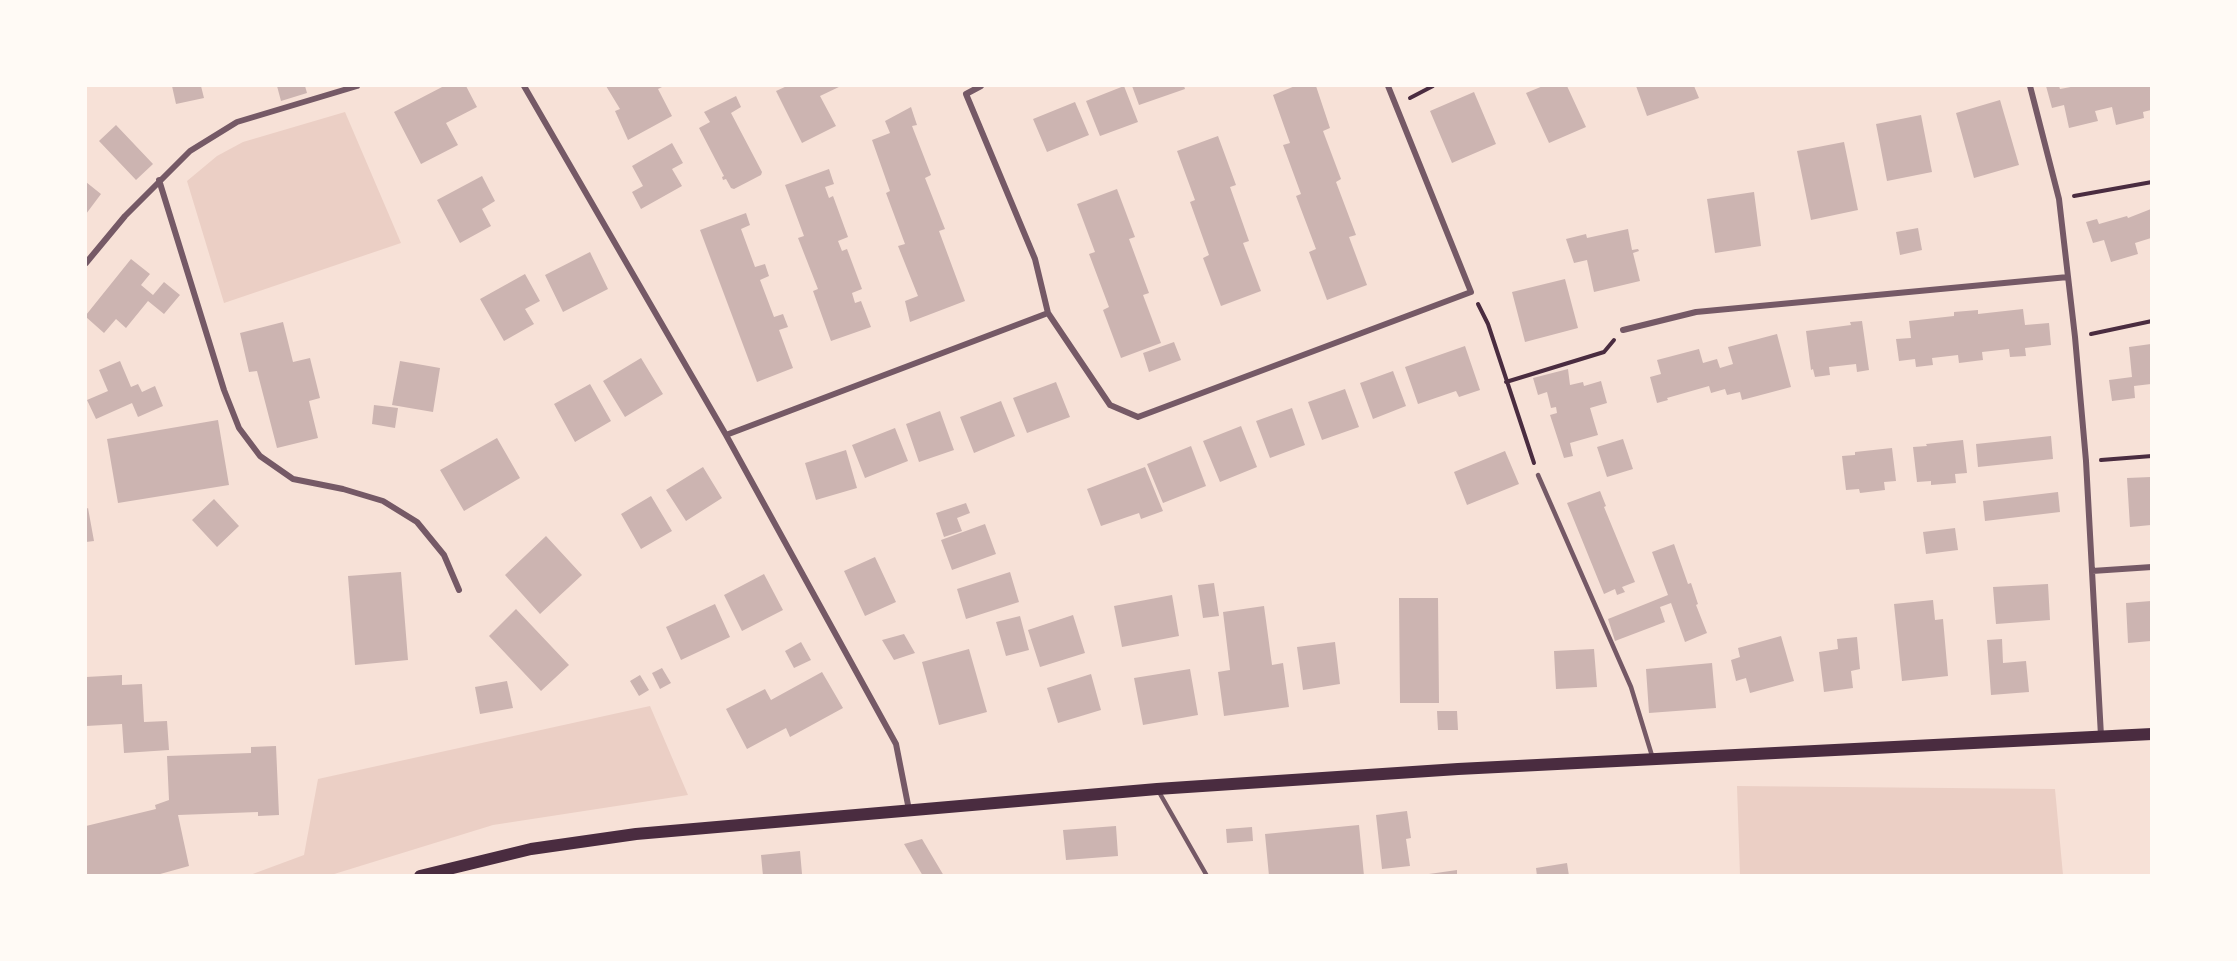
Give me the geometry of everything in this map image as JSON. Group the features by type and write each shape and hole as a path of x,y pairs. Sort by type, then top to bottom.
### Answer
{"main road":[{"path":"420,876 531,849 584,841 1157,789 1458,769 2151,734"}],"street":[{"path":"86,263 125,216 190,152 237,122 357,86"},
{"path":"524,86 726,435 896,744 909,811"},
{"path":"961,86 1035,259 1048,313 1110,405 1138,417 1471,292 1388,86"},
{"path":"966,94 981,86"},
{"path":"2030,86 2059,199 2075,337 2086,461 2101,736"},
{"path":"159,180 224,390 239,428 260,456 293,479 343,489 383,501 417,522 444,555 459,590"},
{"path":"1623,330 1696,312 2068,277"},
{"path":"726,435 1048,313"},
{"path":"2092,571 2151,567"}],"lane":[{"path":"1538,475 1631,687 1653,759"},
{"path":"1157,789 1207,876"}],"path":[{"path":"1396,106 1433,86"},
{"path":"2059,199 2151,182"},
{"path":"1471,292 1488,324 1538,475"},
{"path":"2075,337 2151,321"},
{"path":"1506,382 1604,352 1623,330"},
{"path":"2086,461 2151,456"}],"shaded area":[{"path":"345,112 401,243 224,303 187,181 217,156 243,142"},
{"path":"650,706 688,795 493,825 331,875 250,875 304,855 318,779"},
{"path":"1737,786 2055,789 2063,875 1740,875"}],"building":[{"path":"172,86 201,86 204,98 176,104"},
{"path":"277,86 305,86 307,93 281,101"},
{"path":"444,86 466,86 477,107 446,123 458,145 421,164 394,112"},
{"path":"606,86 664,86 658,89 672,116 628,140 615,111 620,109"},
{"path":"787,86 841,86 820,96 836,126 802,143 776,91"},
{"path":"1124,86 1138,122 1100,136 1086,101"},
{"path":"1132,86 1184,86 1185,89 1139,105"},
{"path":"1295,86 1316,86 1330,128 1323,131 1341,179 1336,182 1356,235 1349,237 1367,285 1327,300 1309,252 1316,249 1296,196 1301,194 1283,145 1290,143 1273,95"},
{"path":"1543,86 1567,86 1586,127 1549,143 1526,93"},
{"path":"1636,86 1694,86 1699,98 1647,116"},
{"path":"2046,86 2059,86 2060,89 2076,86 2151,86 2151,110 2143,112 2144,118 2116,125 2112,107 2095,111 2098,121 2069,128 2064,105 2052,108"},
{"path":"1474,92 1496,144 1452,163 1430,111"},
{"path":"736,96 741,107 731,113 762,172 761,175 734,189 726,179 723,180 724,176 699,128 710,122 704,112"},
{"path":"2000,100 2019,165 1974,178 1956,113"},
{"path":"1075,102 1089,135 1047,152 1033,119"},
{"path":"911,107 917,125 912,126 931,175 925,178 945,229 939,231 965,301 910,322 905,301 918,296 898,246 905,244 886,193 890,191 872,140 890,133 885,121"},
{"path":"1921,115 1932,172 1887,181 1876,124"},
{"path":"116,125 153,164 136,180 99,141"},
{"path":"1218,136 1236,185 1230,187 1249,241 1243,243 1261,291 1221,306 1203,258 1209,255 1190,202 1195,200 1177,151"},
{"path":"1844,142 1858,210 1811,220 1797,151"},
{"path":"672,143 683,163 672,169 682,186 641,209 632,192 643,186 632,166"},
{"path":"829,169 834,184 825,187 829,198 833,196 848,237 838,241 842,251 847,249 862,289 852,293 855,303 861,301 871,327 831,341 813,291 818,289 798,238 804,236 785,185"},
{"path":"482,176 495,201 482,209 491,226 460,243 437,200"},
{"path":"86,182 101,194 86,214"},
{"path":"1117,189 1135,237 1129,239 1149,293 1143,295 1161,343 1121,358 1103,310 1109,307 1089,254 1095,252 1077,204"},
{"path":"1754,192 1761,246 1715,253 1707,199"},
{"path":"2151,209 2151,238 2135,243 2138,254 2111,262 2104,240 2093,243 2086,222 2097,219 2099,224 2127,216 2128,218"},
{"path":"746,213 750,225 741,229 755,267 765,264 769,276 760,280 774,317 783,314 788,327 779,330 793,368 757,382 700,230"},
{"path":"1918,228 1922,250 1900,255 1896,232"},
{"path":"1628,229 1632,250 1638,249 1639,251 1633,253 1640,281 1594,292 1587,260 1574,263 1566,239 1586,234 1587,238"},
{"path":"590,252 608,289 563,312 545,275"},
{"path":"131,259 150,274 141,285 153,295 164,282 180,295 164,314 148,301 126,328 116,319 104,333 86,315"},
{"path":"525,274 540,301 525,309 534,324 504,341 480,299"},
{"path":"1565,279 1578,328 1525,342 1512,292"},
{"path":"2023,309 2025,325 2049,323 2051,345 2025,348 2026,356 2010,357 2009,349 1982,352 1983,360 1959,363 1958,355 1932,358 1933,365 1916,367 1915,359 1899,361 1896,339 1911,338 1909,321 1954,316 1954,312 1978,310 1978,314"},
{"path":"1862,321 1869,370 1857,372 1856,364 1829,367 1830,375 1815,377 1813,369 1811,370 1806,331 1851,325 1850,322"},
{"path":"283,322 293,362 310,358 320,398 309,401 318,438 277,448 257,371 249,372 240,333"},
{"path":"1777,334 1791,387 1742,400 1740,392 1727,395 1725,389 1711,393 1709,386 1657,403 1650,377 1661,374 1657,360 1699,349 1703,363 1717,359 1720,368 1733,364 1728,347"},
{"path":"1174,342 1181,360 1149,372 1143,353"},
{"path":"2151,344 2151,384 2134,386 2135,398 2112,401 2109,380 2132,377 2129,347"},
{"path":"1465,346 1480,390 1459,397 1456,391 1418,404 1405,367"},
{"path":"641,358 663,394 625,417 603,381"},
{"path":"120,361 131,387 138,384 142,392 155,386 163,406 138,417 132,403 96,419 87,400 108,391 99,370"},
{"path":"400,361 440,368 433,412 392,405"},
{"path":"1568,369 1570,385 1583,382 1584,386 1601,381 1607,403 1590,408 1598,435 1570,443 1573,456 1564,458 1550,415 1557,413 1556,407 1551,408 1547,392 1538,395 1533,378"},
{"path":"1393,371 1406,406 1373,419 1360,383"},
{"path":"1056,382 1070,417 1027,433 1013,398"},
{"path":"590,384 611,421 575,442 554,404"},
{"path":"1345,389 1359,427 1322,440 1308,402"},
{"path":"1001,401 1015,436 974,453 960,417"},
{"path":"374,405 398,408 395,428 372,424"},
{"path":"1292,408 1305,445 1270,458 1256,421"},
{"path":"940,411 954,450 919,462 906,424"},
{"path":"218,420 229,485 118,503 107,439"},
{"path":"1241,426 1257,467 1220,482 1203,441"},
{"path":"895,428 908,461 865,478 852,445"},
{"path":"2051,436 2053,459 1978,467 1976,444"},
{"path":"497,438 520,478 464,511 440,470"},
{"path":"1623,439 1633,469 1607,477 1597,447"},
{"path":"1963,440 1967,473 1955,474 1956,483 1931,485 1931,481 1917,482 1913,447"},
{"path":"1191,446 1206,486 1163,503 1147,464"},
{"path":"1892,448 1896,481 1884,482 1885,490 1860,493 1859,489 1846,490 1842,456 1855,455 1855,452"},
{"path":"846,450 857,488 816,500 805,463"},
{"path":"1505,451 1519,484 1467,505 1454,472"},
{"path":"703,467 722,498 686,521 666,490"},
{"path":"1145,467 1163,511 1141,519 1139,513 1101,526 1087,489"},
{"path":"2151,477 2151,525 2130,527 2127,478"},
{"path":"1600,491 1606,506 1604,507 1635,582 1622,587 1625,592 1617,595 1615,589 1604,594 1567,503"},
{"path":"2058,492 2060,512 1985,521 1983,501"},
{"path":"651,496 672,531 641,549 621,514"},
{"path":"214,499 239,526 217,547 192,520"},
{"path":"966,503 970,513 957,518 962,531 944,537 936,513"},
{"path":"88,508 94,541 86,542 86,509"},
{"path":"985,524 996,554 952,570 941,540"},
{"path":"1955,528 1958,550 1926,554 1923,532"},
{"path":"546,536 582,575 540,614 505,575"},
{"path":"1674,544 1688,584 1691,583 1698,604 1696,605 1707,633 1685,642 1671,603 1660,607 1665,622 1615,641 1608,619 1668,595 1652,552"},
{"path":"875,557 896,602 865,616 844,571"},
{"path":"401,572 408,660 355,665 348,576"},
{"path":"1010,572 1019,602 966,619 957,589"},
{"path":"764,574 783,610 742,631 724,595"},
{"path":"1214,583 1219,616 1203,618 1198,585"},
{"path":"2048,584 2050,620 1996,624 1993,587"},
{"path":"1172,595 1179,636 1122,647 1114,606"},
{"path":"1399,598 1438,598 1439,703 1400,703"},
{"path":"1933,600 1935,620 1943,619 1948,676 1902,681 1894,604"},
{"path":"2151,601 2151,641 2128,643 2126,603"},
{"path":"715,604 730,637 681,660 666,627"},
{"path":"1264,606 1272,665 1283,663 1289,707 1224,716 1218,672 1230,670 1223,612"},
{"path":"516,609 569,665 541,691 489,636"},
{"path":"1073,615 1085,653 1040,667 1028,630"},
{"path":"1020,616 1029,650 1006,656 996,622"},
{"path":"904,634 915,653 894,660 882,640"},
{"path":"1781,636 1794,681 1750,693 1746,678 1736,681 1731,660 1740,657 1738,648"},
{"path":"1857,637 1860,669 1851,671 1853,688 1824,692 1819,652 1838,649 1837,639"},
{"path":"2002,639 2003,663 2026,661 2029,692 1991,695 1987,640"},
{"path":"801,642 811,660 794,668 785,651"},
{"path":"1335,642 1340,684 1303,690 1297,647"},
{"path":"969,649 987,712 939,725 922,662"},
{"path":"1594,649 1597,687 1556,689 1554,651"},
{"path":"1712,663 1716,708 1649,713 1646,669"},
{"path":"662,668 671,683 660,689 652,673"},
{"path":"1190,669 1198,715 1143,725 1134,678"},
{"path":"822,672 843,708 790,737 786,728 747,749 726,709 765,689 771,700"},
{"path":"1091,674 1101,710 1058,723 1047,688"},
{"path":"122,675 122,685 142,684 144,722 167,721 169,750 124,753 122,724 86,726 86,677"},
{"path":"640,675 649,690 639,696 630,681"},
{"path":"507,681 513,708 480,714 475,687"},
{"path":"1437,711 1457,711 1458,730 1438,730"},
{"path":"276,746 279,815 258,816 258,812 178,815 189,866 153,876 86,876 86,826 156,809 155,805 169,800 167,756 251,753 251,747"},
{"path":"1407,811 1411,838 1406,839 1410,866 1382,869 1376,815"},
{"path":"1359,825 1364,876 1269,876 1265,834"},
{"path":"1116,826 1118,856 1066,860 1063,830"},
{"path":"1252,827 1253,841 1227,843 1226,829"},
{"path":"922,839 944,876 923,876 904,844"},
{"path":"800,851 802,874 763,876 761,855"},
{"path":"1567,863 1569,876 1537,876 1536,868"},
{"path":"1457,870 1457,876 1430,876 1429,874"}]}
